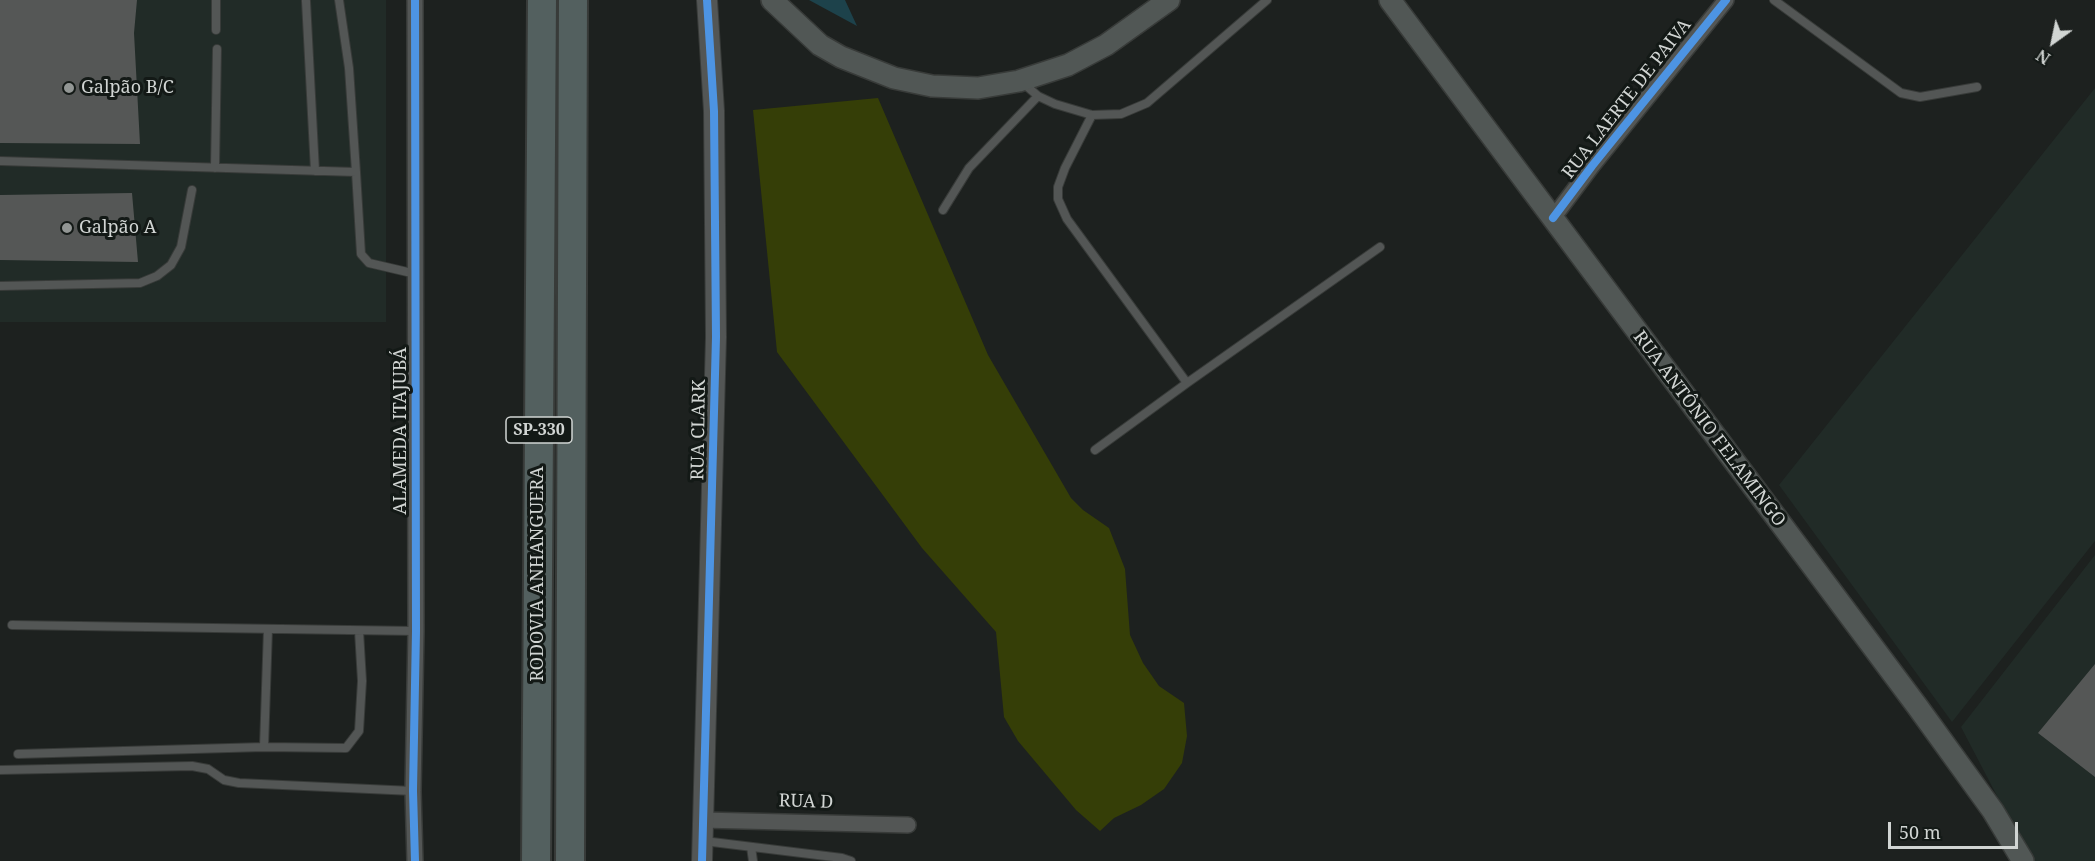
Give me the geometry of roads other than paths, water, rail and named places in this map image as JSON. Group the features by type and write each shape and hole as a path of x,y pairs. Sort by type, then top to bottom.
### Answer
{"highway":[{"name":"RODOVIA ANHANGUERA","path":"536,861 542,0"},
{"name":"RODOVIA ANHANGUERA","path":"570,861 573,0"}],"main road":[{"path":"772,0 820,45 841,57 894,78 932,86 978,88 1019,81 1068,65 1106,45 1169,0"},
{"name":"RUA ANTÔNIO FELAMINGO","path":"1390,0 1923,714 1994,811 2023,861"}],"street":[{"name":"ALAMEDA ITAJUBÁ","path":"415,0 416,631 413,791 415,861"},
{"name":"RUA CLARK","path":"702,861 716,337 714,111 707,0"},
{"name":"RUA LAERTE DE PAIVA","path":"1553,218 1726,0"},
{"name":"RUA D","path":"702,820 908,825"}],"lane":[{"path":"216,0 216,30"},
{"path":"306,0 315,171"},
{"path":"339,0 349,68 361,254 369,263 416,274"},
{"path":"1019,81 1038,96 1092,116 1121,114 1147,103 1267,0"},
{"path":"1774,0 1901,93 1920,97 1977,87"},
{"path":"215,168 217,49"},
{"path":"942,210 969,168 1038,96"},
{"path":"1092,116 1065,168 1058,187 1058,199 1067,219 1187,383"},
{"path":"0,161 356,171"},
{"path":"0,286 140,283 157,276 171,265 181,247 192,190"},
{"path":"1095,450 1380,247"},
{"path":"12,625 416,631"},
{"path":"264,747 268,629"},
{"path":"18,754 264,747 346,748 359,731 362,681 359,631"},
{"path":"0,770 192,766 208,769 224,780 239,783 413,791"},
{"path":"702,841 843,858 851,861"},
{"path":"751,847 753,861"}],"water":[{"path":"809,0 845,0 857,26"}],"place":[{"name":"Galpão B/C","path":"69,88"},
{"name":"Galpão A","path":"67,228"}]}
